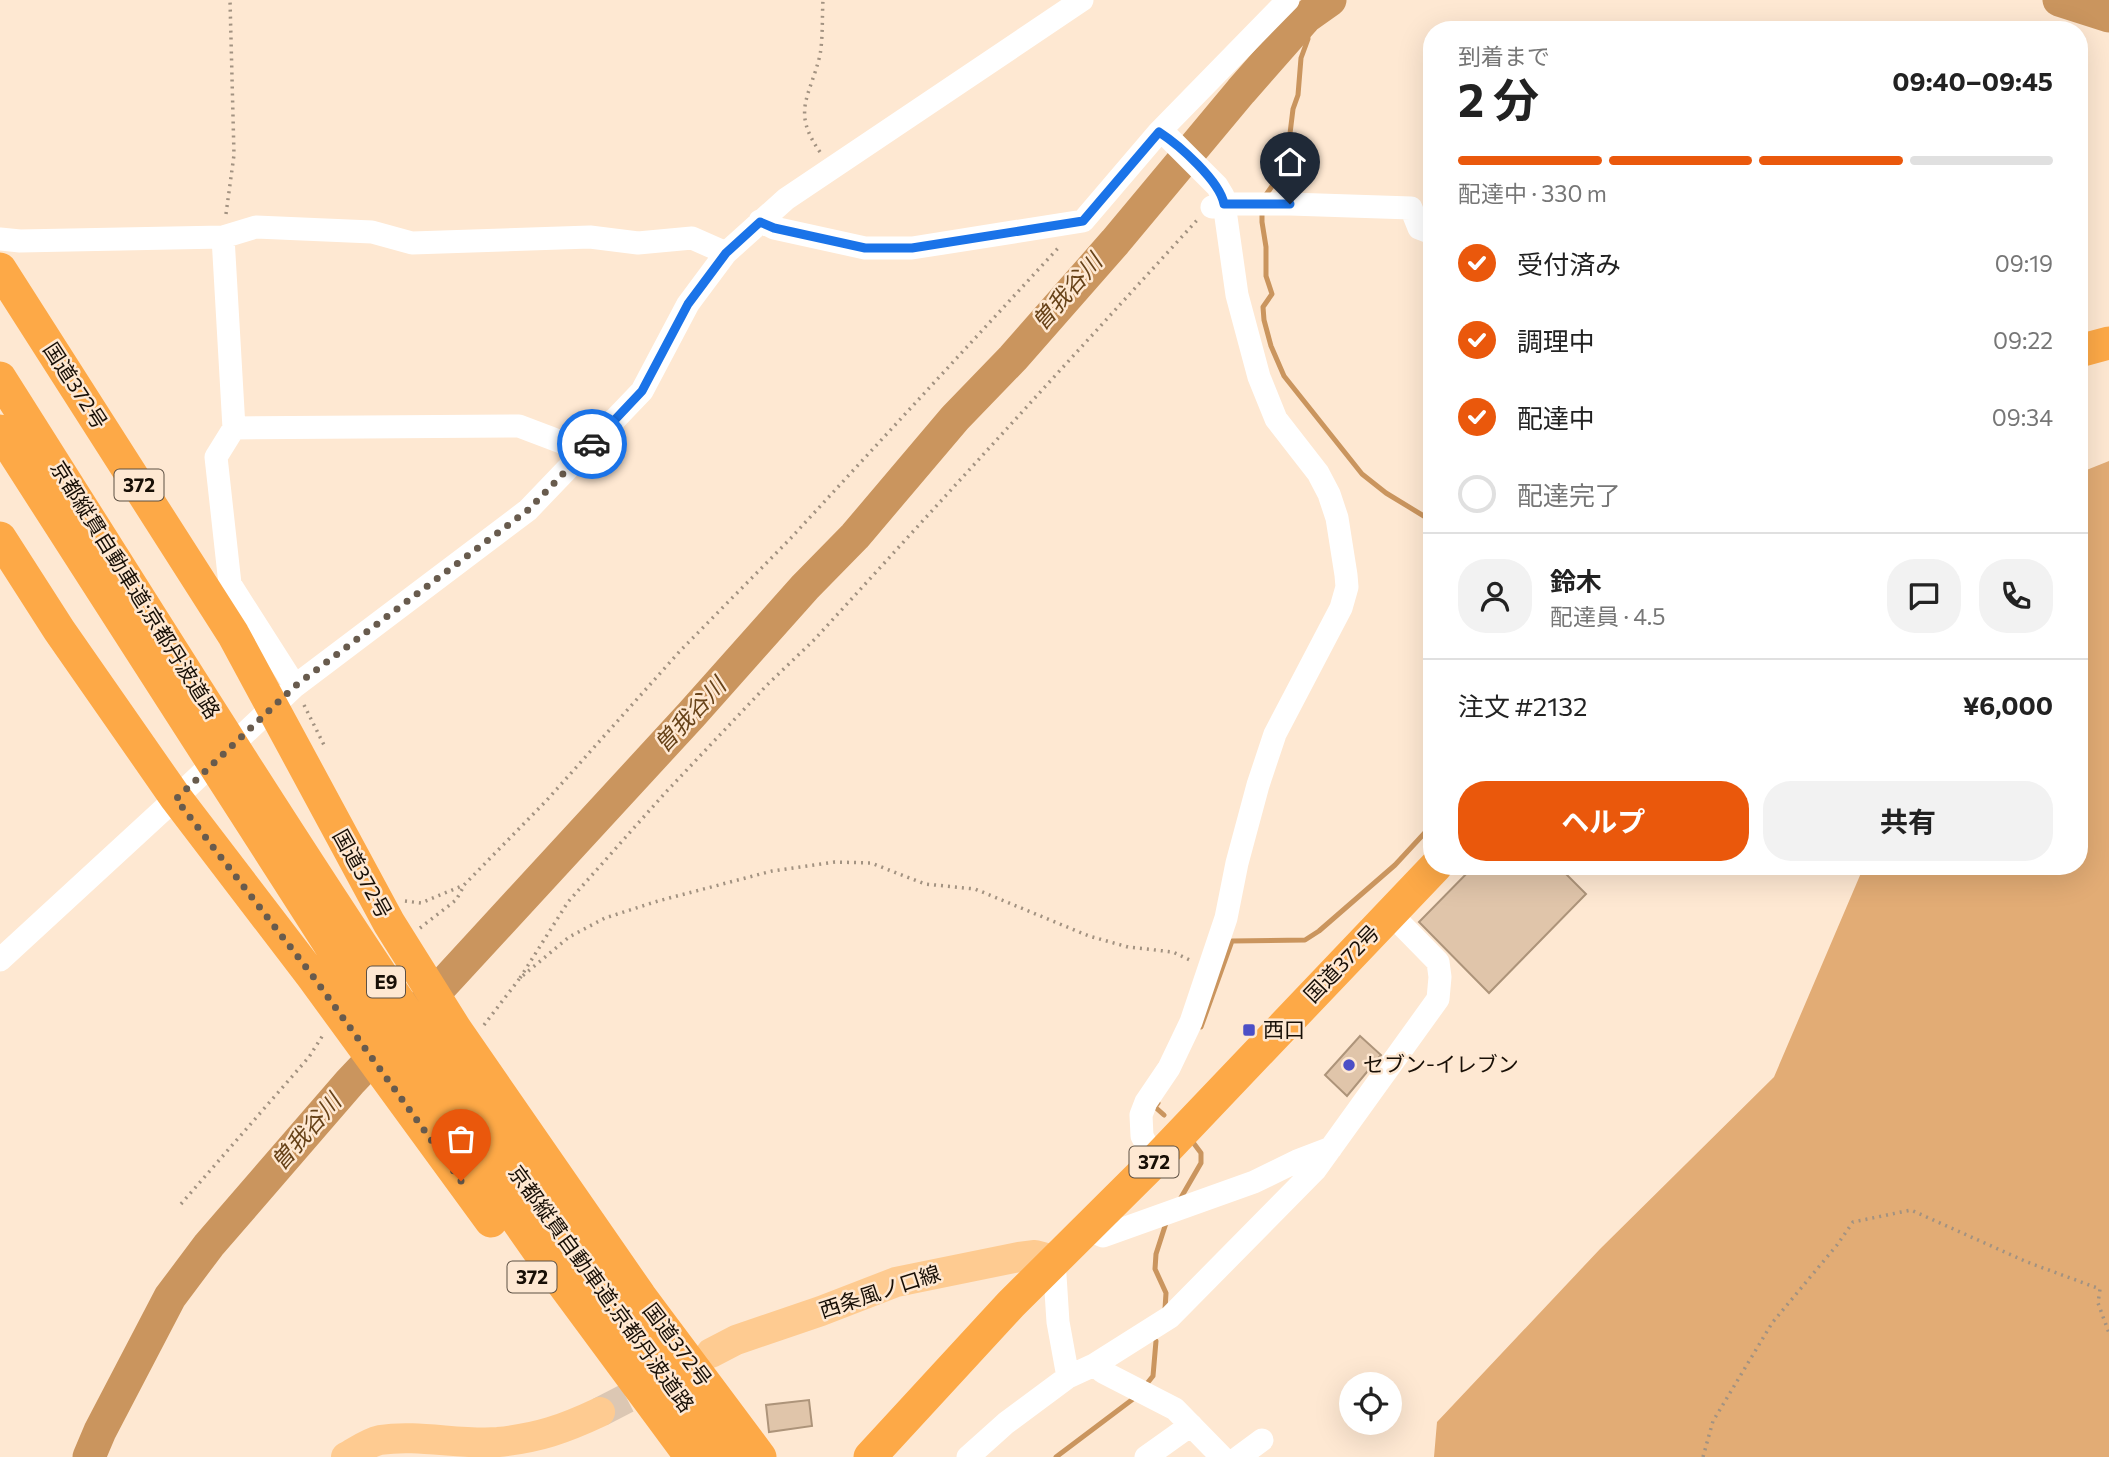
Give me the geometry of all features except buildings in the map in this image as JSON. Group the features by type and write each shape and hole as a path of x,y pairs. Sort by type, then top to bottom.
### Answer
{"highway":[{"name":"国道372号","path":"0,269 233,634 284,695 317,794 395,912 409,955 462,1038 640,1296 760,1457"},
{"path":"2088,349 2109,344"},
{"name":"京都縦貫自動車道;京都丹波道路","path":"0,378 210,734"},
{"name":"京都縦貫自動車道;京都丹波道路","path":"0,431 403,1009 549,1242 691,1457"},
{"name":"372","path":"0,538 59,630 176,799 215,846 312,975 665,1457"},
{"name":"国道372号","path":"870,1457 1011,1304 1155,1161 1427,875"},
{"name":"京都縦貫自動車道;京都丹波道路","path":"635,1372 726,1457"}],"main road":[{"name":"西条風ノ口線","path":"711,1353 736,1340 907,1279 1027,1256 1044,1256 1054,1260"},
{"path":"635,1372 677,1371"},
{"path":"346,1457 365,1445 397,1439 495,1442 530,1438 560,1431 600,1412"}],"street":[{"path":"0,960 176,799 284,695 528,510 642,391 688,304 726,253 760,222 786,199 1082,0"},
{"path":"760,222 865,248 912,248 1083,221 1288,0"},
{"path":"1155,1161 1142,1136 1141,1115 1146,1102 1169,1068 1191,1022 1209,971 1226,918 1237,863 1266,757 1275,734 1341,608 1347,587 1342,540 1329,494 1311,463 1276,419 1259,377 1237,295 1224,200 1164,135"},
{"path":"1224,200 1421,208 1419,228 1423,230"},
{"path":"0,239 20,241 223,237 256,227 372,232 412,243 590,237 638,243 692,238 726,253"},
{"path":"223,237 234,428 216,457 230,584 284,695"},
{"path":"234,428 519,426 585,451"},
{"path":"968,1457 1006,1423 1068,1377 1094,1365 1170,1317 1296,1190 1331,1148 1438,999 1438,962 1390,913"},
{"path":"1085,1228 1103,1236 1254,1182 1331,1148"},
{"path":"1054,1260 1058,1322 1068,1377"},
{"path":"1094,1365 1175,1409 1222,1457"},
{"path":"1146,1457 1191,1425"},
{"path":"1239,1457 1262,1440"}],"path":[{"path":"223,237 234,155 230,0"},
{"path":"823,0 820,54 807,90 805,114 808,135 832,168"},
{"path":"520,978 568,902 665,793 767,685 815,639 1196,221 1224,200"},
{"path":"395,912 464,885 547,800 680,651 790,539 1083,221"},
{"path":"284,695 326,749"},
{"path":"462,1038 520,978 569,937 605,918 658,901 772,872 835,862 871,863 925,884 975,889 1089,936 1128,947 1173,952 1209,971"},
{"path":"181,1204 342,1018"},
{"path":"1703,1457 1713,1421 1772,1323 1853,1222 1911,1210 2027,1262 2109,1290"},
{"path":"2100,1289 2098,1303 2109,1334"}],"shaded area":[{"path":"2109,461 2109,1457 1434,1457 1437,1422 1600,1249 1774,1077 1860,875 2088,875 2088,469"}],"waterway":[{"name":"曽我谷川","path":"89,1457 170,1297 209,1245 350,1082 855,536 955,418 1013,358 1115,242 1306,17 1330,0"},
{"name":"曽我谷川","path":"2059,0 2109,16"},
{"path":"1263,199 1282,172 1287,158 1293,109 1298,95 1301,58 1308,39 1306,17"},
{"path":"1262,209 1266,276 1272,294 1263,307 1264,320 1271,346 1284,376 1362,474 1386,493 1423,516"},
{"path":"1201,1027 1232,941 1305,940 1395,865 1423,835"},
{"path":"1158,1103 1155,1107 1164,1115"},
{"path":"1179,1201 1201,1163 1201,1153 1192,1141"},
{"path":"1165,1309 1166,1293 1155,1269 1156,1254 1166,1223"},
{"path":"1145,1386 1153,1376 1156,1341"},
{"path":"1056,1457 1137,1396"}],"tunnel":[{"path":"600,1412 633,1395"}],"way so far":[{"path":"461,1181 312,975 215,846 176,799 295,686 528,510 592,444"}],"place":[{"name":"西口","path":"1249,1030"},
{"name":"セブン-イレブン","path":"1349,1065"}],"route":[{"path":"592,444 642,391 688,304 726,253 760,222 774,228 865,248 912,248 1083,221 1159,132 1169,138 1217,186 1224,204 1290,204"}]}
